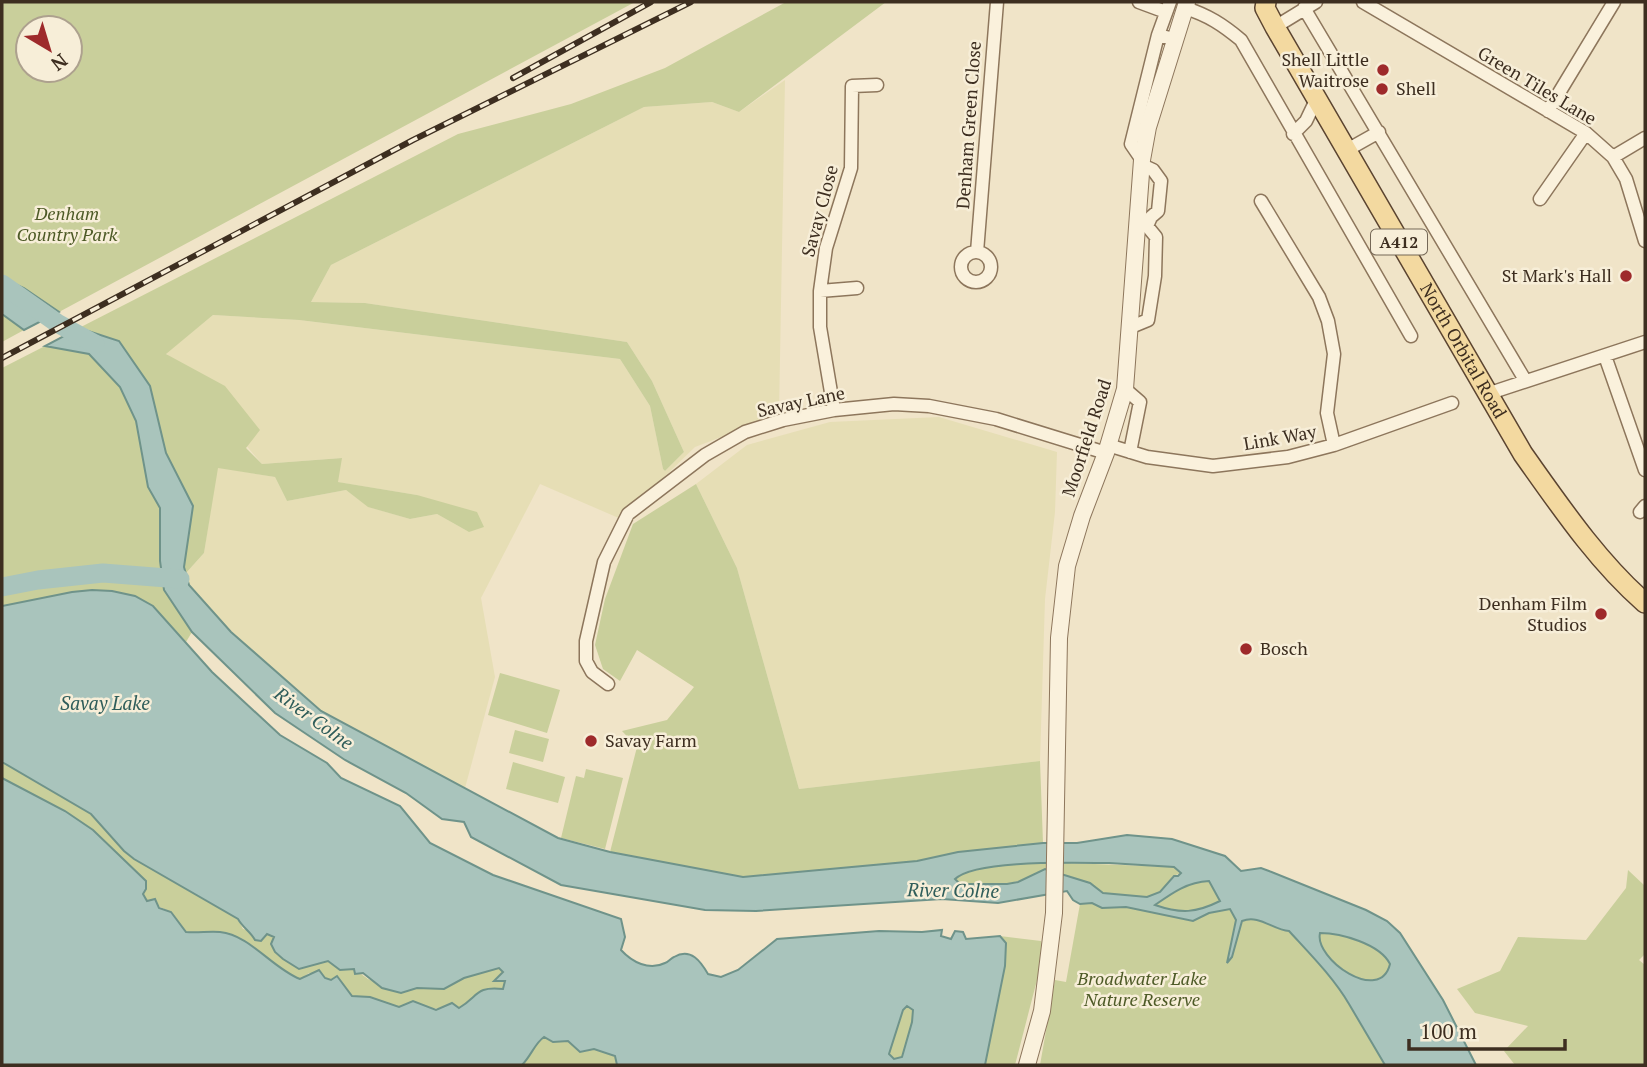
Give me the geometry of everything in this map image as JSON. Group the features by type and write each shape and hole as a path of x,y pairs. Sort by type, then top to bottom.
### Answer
{"main road":[{"name":"North Orbital Road","path":"1262,4 1523,454 1568,516 1629,589 1645,603"}],"street":[{"name":"Denham Green Close","path":"978,252 997,2"},
{"path":"1139,2 1177,6 1203,13 1221,23 1241,40 1411,336"},
{"name":"Green Tiles Lane","path":"1363,2 1586,133 1613,157 1626,179 1645,241"},
{"path":"1548,111 1614,2"},
{"path":"1275,27 1310,5 1379,132 1525,380"},
{"path":"1142,163 1131,144 1158,35 1177,6"},
{"name":"Moorfield Road","path":"1027,1065 1042,1011 1054,912 1059,638 1067,566 1125,389 1143,226 1142,163 1148,127 1174,39 1177,6"},
{"path":"1158,35 1174,39"},
{"name":"Savay Close","path":"834,410 820,327 820,291 826,248 851,168 852,86 877,85"},
{"path":"1293,134 1306,121 1317,98"},
{"path":"1347,150 1379,132"},
{"path":"1540,199 1586,133"},
{"path":"1613,157 1645,138"},
{"path":"1261,201 1319,297 1328,321 1334,354 1327,413 1334,445"},
{"path":"820,291 857,288"},
{"path":"1487,394 1645,342"},
{"path":"1605,356 1645,470"},
{"path":"1125,389 1140,402 1130,452"},
{"name":"Link Way","path":"1107,449 1213,466 1288,457 1334,445 1452,403"},
{"name":"Savay Lane","path":"608,684 592,672 586,661 586,641 604,562 628,514 705,455 745,432 783,420 834,410 894,404 929,407 996,419 1107,449"}],"shaded area":[{"path":"785,80 779,415 695,447 621,519 540,484 481,598 495,677 465,788 321,711 231,632 189,585 186,573 204,553 217,467 275,477 287,501 346,490 369,507 410,519 437,514 469,532 417,495 337,482 341,458 262,464 166,353 213,315 299,320 620,359 650,406 665,471 684,452 652,381 627,342 365,303 311,302 331,265 644,107 712,102 739,112"},
{"path":"939,417 1057,452 1055,512 1045,599 1040,761 799,789 737,568 696,484 747,445 830,422"}],"green space":[{"name":"Denham Country Park","path":"2,2 635,2 59,312 54,308 19,327 24,330 2,342"},
{"path":"786,2 886,2 739,112 712,102 644,107 331,265 311,302 365,303 627,342 652,381 684,452 665,471 650,406 620,359 299,320 213,315 166,354 225,386 260,430 246,448 262,464 342,458 338,482 417,495 477,512 484,527 469,532 437,514 410,519 368,507 346,490 287,501 275,477 218,468 204,553 186,573 184,567 193,506 166,453 150,386 119,341 79,328 458,134 571,104 665,68"},
{"path":"45,346 89,354 120,387 136,421 148,487 160,508 160,561 164,590 192,632 186,642 153,606 37,600 2,606 2,368"},
{"path":"696,484 737,568 799,789 1040,761 1043,843 958,852 917,861 743,877 610,852 637,747 622,731 667,720 694,687 637,650 620,681 603,669 595,645 605,599 633,524"},
{"path":"500,673 560,690 547,733 488,715"},
{"path":"515,730 549,739 543,762 509,753"},
{"path":"2,762 91,814 134,859 238,919 243,929 267,934 320,963 328,961 340,970 354,969 368,979 401,993 417,988 444,989 464,978 499,968 503,972 495,980 506,981 503,989 483,991 459,1008 452,1004 432,1009 413,1002 400,1007 370,997 352,996 337,977 331,980 309,973 300,979 220,932 186,932 171,912 147,901 143,894 145,881 93,830 65,811 2,778"},
{"path":"513,762 565,777 558,803 506,789"},
{"path":"586,769 623,778 605,849 561,838 576,776 584,778"},
{"path":"1068,863 1174,867 1181,873 1173,876 1160,892 1147,897 1103,893 1090,883 1037,872 1019,881 1000,885 960,884 955,878 964,872 992,866"},
{"path":"1628,870 1645,886 1645,954 1639,960 1645,965 1645,1065 1515,1065 1504,1051 1528,1026 1475,1013 1457,989 1500,971 1518,937 1586,940 1626,888"},
{"path":"1208,881 1221,901 1188,911 1154,906 1186,886"},
{"name":"Broadwater Lake Nature Reserve","path":"1092,903 1102,908 1126,907 1192,921 1209,913 1231,909 1236,920 1227,962 1232,957 1242,921 1254,919 1289,931 1336,984 1385,1065 1040,1065 1055,980 1066,982 1080,904"},
{"path":"1320,933 1359,941 1378,951 1390,964 1384,976 1374,980 1349,974 1327,955 1321,944"},
{"path":"1000,936 1041,941 1044,953 1015,1065 985,1065 1005,966 1006,943"},
{"path":"907,1006 913,1010 912,1022 902,1057 894,1059 889,1055 903,1010"},
{"path":"544,1037 553,1042 568,1041 580,1052 594,1049 616,1057 617,1065 522,1065"}],"water":[{"path":"2,278 24,288 59,312 24,330 2,314"},
{"path":"79,328 119,341 150,386 166,453 193,506 184,567 189,585 231,632 321,711 558,838 610,852 743,877 917,861 958,852 1043,843 1077,843 1127,835 1172,839 1225,856 1241,871 1261,868 1387,921 1400,933 1443,1000 1476,1065 1385,1065 1336,984 1289,931 1254,919 1242,921 1232,957 1227,963 1236,920 1230,909 1209,913 1193,921 1126,907 1102,908 1092,903 1080,904 1073,900 1067,891 998,903 942,899 756,911 705,910 561,885 471,837 464,822 442,819 406,793 345,760 275,713 192,632 164,590 160,561 160,508 148,487 136,421 120,387 89,354 45,346","holes":["1109,863 1174,867 1181,873 1174,876 1160,892 1147,897 1103,893 1090,883 1045,869 1018,882 1007,884 960,884 955,879 966,873 1005,865","1209,881 1220,901 1188,911 1155,905 1194,883","1320,933 1359,941 1378,951 1390,964 1384,976 1374,980 1362,979 1337,965 1327,955"]},
{"name":"Savay Lake","path":"112,591 135,596 153,606 212,672 280,735 327,763 341,778 400,806 430,843 493,875 621,919 625,937 621,950 641,964 659,965 685,954 695,957 708,974 721,977 738,970 777,939 879,931 942,930 941,936 951,939 955,931 963,932 966,939 1000,936 1006,943 1005,966 985,1065 617,1065 615,1056 594,1049 580,1052 568,1041 553,1042 544,1037 522,1065 2,1065 2,778 65,811 93,830 146,881 143,894 147,901 155,899 159,908 171,912 186,932 231,934 300,979 319,970 325,978 331,980 337,976 352,996 370,997 399,1007 413,1001 436,1010 452,1003 459,1008 482,991 503,989 505,981 494,981 503,972 499,968 464,978 444,989 417,988 401,993 382,988 363,973 355,974 354,969 340,970 328,961 299,969 275,952 271,944 274,937 267,934 261,941 255,940 238,919 134,859 91,814 2,762 2,606 72,592","holes":["907,1006 913,1010 902,1057 894,1059 889,1054 903,1010"]}],"waterway":[{"name":"River Colne","path":"2,284 57,323 95,344"},
{"path":"2,587 103,573 180,579"}],"railway":[{"path":"513,78 651,2"},
{"path":"2,358 413,140 691,2"}],"place":[{"name":"Shell Little Waitrose","path":"1383,70"},
{"name":"Shell","path":"1382,89"},
{"name":"St Mark's Hall","path":"1626,276"},
{"name":"Denham Film Studios","path":"1601,614"},
{"name":"Bosch","path":"1246,649"},
{"name":"Savay Farm","path":"591,741"}]}
